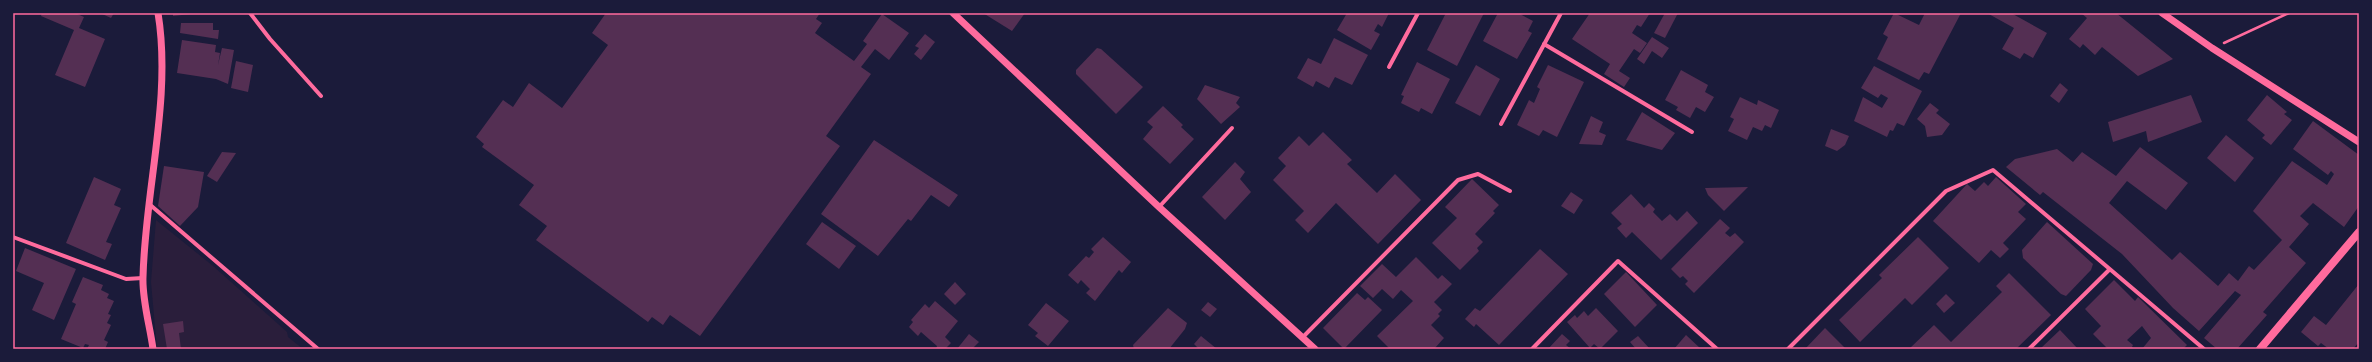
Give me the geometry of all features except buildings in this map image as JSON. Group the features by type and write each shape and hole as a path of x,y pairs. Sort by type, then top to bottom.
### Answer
{"main road":[{"path":"2260,349 2359,232"}],"street":[{"path":"153,349 143,278 148,203 161,88 163,43 158,13"},
{"path":"250,13 270,39 320,96"},
{"path":"952,13 1158,207 1315,349"},
{"path":"1389,67 1418,13"},
{"path":"1501,124 1561,13"},
{"path":"2162,13 2212,48 2359,142"},
{"path":"1544,44 1692,132"},
{"path":"1158,207 1232,128"},
{"path":"1788,349 1946,191 1993,170 2109,270 2204,349"},
{"path":"1302,338 1458,180 1478,174 1510,191"},
{"path":"148,203 318,349"},
{"path":"13,237 126,279 143,278"},
{"path":"1532,349 1618,261 1717,349"},
{"path":"2028,349 2109,270"}],"path":[{"path":"2212,48 2289,13"}],"shaded area":[{"path":"156,220 213,266 287,332 288,337 303,349 157,349 151,282"}]}
